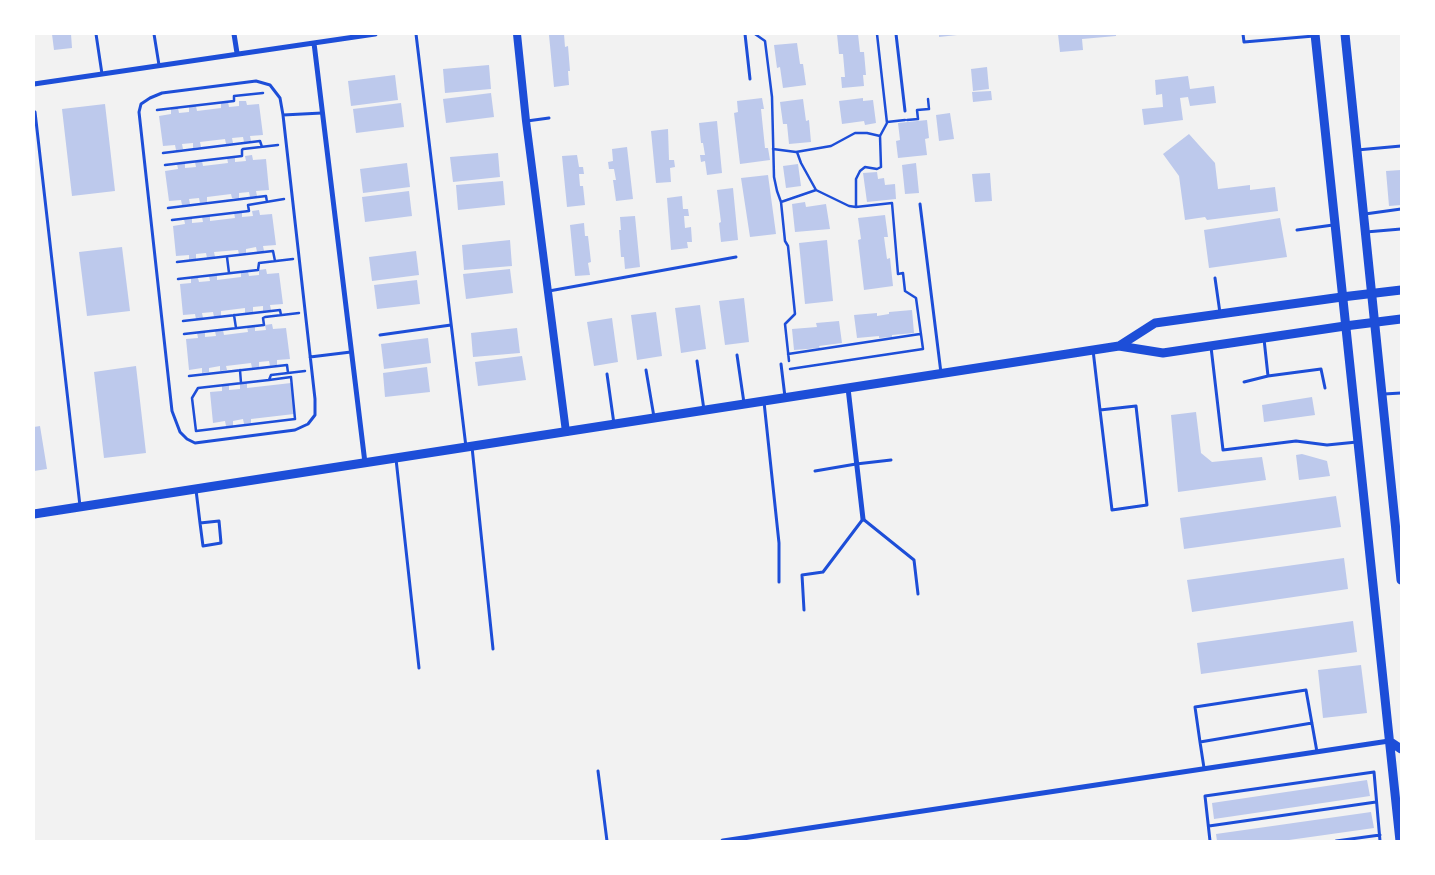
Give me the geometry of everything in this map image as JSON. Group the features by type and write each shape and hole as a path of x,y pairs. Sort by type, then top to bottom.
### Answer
{"main road":[{"path":"1345,34 1374,322 1398,523 1401,580"},
{"path":"1315,35 1400,841"},
{"path":"1119,346 1155,323 1401,290"},
{"path":"34,514 1119,346 1163,353 1401,319"},
{"path":"1389,741 1401,749"}],"street":[{"path":"234,34 237,53"},
{"path":"34,84 314,43 341,36 375,34"},
{"path":"517,34 526,122 566,432"},
{"path":"314,43 365,463"},
{"path":"848,388 863,519"},
{"path":"723,841 1389,741"}],"lane":[{"path":"96,34 102,74"},
{"path":"154,34 159,65"},
{"path":"416,34 493,650"},
{"path":"745,34 750,79"},
{"path":"896,34 905,111"},
{"path":"1242,34 1244,42 1315,35"},
{"path":"256,81 270,85 274,90 280,98 284,115 312,371 315,415 308,424 295,430 195,443 187,439 180,432 172,411 139,112 141,104 162,93 256,81"},
{"path":"35,112 80,507"},
{"path":"284,115 322,113"},
{"path":"526,122 549,118"},
{"path":"1357,150 1401,146"},
{"path":"920,204 941,373"},
{"path":"1363,214 1401,209"},
{"path":"1297,230 1335,225"},
{"path":"1365,232 1401,229"},
{"path":"548,291 736,257"},
{"path":"1215,278 1220,314"},
{"path":"380,334 451,325"},
{"path":"1264,338 1268,376"},
{"path":"1211,346 1222,450 1296,441 1327,445 1357,442"},
{"path":"1093,350 1100,410 1112,510 1147,505 1136,406 1100,410"},
{"path":"310,357 351,352"},
{"path":"737,355 744,404"},
{"path":"697,361 704,410"},
{"path":"781,364 785,398"},
{"path":"1244,382 1268,376 1321,369 1325,388"},
{"path":"646,370 654,418"},
{"path":"608,374 614,424"},
{"path":"1382,395 1401,393"},
{"path":"764,401 779,543 779,582"},
{"path":"396,458 419,668"},
{"path":"815,471 891,460"},
{"path":"196,489 200,523 203,546 222,544 219,521 200,523"},
{"path":"804,610 802,575 823,572 863,519 914,560 918,594"},
{"path":"1204,769 1195,707 1306,690 1318,752"},
{"path":"1200,742 1312,723"},
{"path":"598,771 607,841"},
{"path":"1210,841 1205,796 1374,772 1380,841"},
{"path":"1209,826 1376,802"},
{"path":"1336,841 1380,835"}],"path":[{"path":"755,34 766,41 772,97 774,177 781,202 796,314 785,324 790,370 923,349 916,298 905,291 903,273 898,274 892,203 849,206 816,190 797,152"},
{"path":"856,207 856,179 860,171 865,168 877,169 881,167 880,136 887,122 877,34"},
{"path":"157,110 234,101 234,96 274,90"},
{"path":"887,122 918,119 917,110 929,109 928,99"},
{"path":"774,149 797,152 831,146 855,133 880,136"},
{"path":"163,152 260,141 262,147"},
{"path":"165,165 242,156 243,149 287,144"},
{"path":"781,202 816,190"},
{"path":"168,208 266,196 267,202"},
{"path":"172,220 248,211 248,205 292,198"},
{"path":"177,262 273,251 275,261"},
{"path":"227,257 229,273"},
{"path":"178,279 258,270 258,263 299,259"},
{"path":"183,321 280,310 281,315"},
{"path":"184,334 264,324 263,318 265,317 305,312"},
{"path":"234,315 236,328"},
{"path":"788,354 921,334"},
{"path":"189,376 287,365 288,373"},
{"path":"240,370 242,383"},
{"path":"269,380 271,375 312,371"},
{"path":"291,377 295,420 196,431 192,398 197,388 269,380 291,377"}],"building":[{"path":"52,34 71,34 72,48 54,50"},
{"path":"564,34 565,47 568,46 569,85 554,87 549,35"},
{"path":"837,34 858,34 860,52 864,52 866,75 863,75 864,86 842,88 841,77 845,77 843,54 839,54"},
{"path":"939,34 957,34 957,35 939,37"},
{"path":"1058,34 1116,34 1116,36 1082,39 1083,50 1060,52"},
{"path":"797,43 806,85 783,88 780,67 777,68 774,45"},
{"path":"489,65 491,89 445,93 443,69"},
{"path":"987,67 989,89 973,91 971,69"},
{"path":"395,75 398,100 351,106 348,81"},
{"path":"1188,76 1190,89 1214,86 1216,103 1190,106 1188,97 1180,98 1183,120 1144,125 1142,109 1163,107 1162,94 1156,95 1155,80"},
{"path":"991,91 992,100 973,102 972,92"},
{"path":"491,93 494,117 446,123 443,99"},
{"path":"762,98 764,109 761,109 765,148 768,148 770,160 740,164 734,113 738,112 737,101"},
{"path":"863,98 863,101 873,100 876,123 865,125 864,121 842,124 839,101"},
{"path":"803,99 806,121 809,120 811,142 789,144 787,124 783,124 780,102"},
{"path":"239,101 246,101 247,105 259,104 263,135 250,136 251,141 244,142 243,137 232,138 233,143 226,144 225,139 200,142 201,147 193,148 193,143 182,144 183,149 176,150 175,145 163,146 159,116 171,114 171,109 178,108 179,113 189,112 189,107 196,106 197,111 221,108 221,103 228,102 229,107 239,106"},
{"path":"401,103 404,127 356,133 353,109"},
{"path":"105,104 115,191 72,196 62,109"},
{"path":"950,113 954,139 939,141 936,115"},
{"path":"927,120 929,138 925,139 927,155 898,158 896,141 900,140 898,123"},
{"path":"717,121 722,173 707,175 705,161 701,162 700,155 705,155 703,143 701,143 699,123"},
{"path":"668,129 669,160 674,160 675,167 670,168 671,182 656,183 651,131"},
{"path":"1189,134 1215,163 1218,189 1250,185 1250,190 1275,187 1278,211 1207,220 1205,217 1185,220 1179,176 1163,154"},
{"path":"627,147 633,199 616,201 613,180 616,180 614,169 609,169 608,162 613,161 612,149"},
{"path":"498,153 500,177 453,182 450,157"},
{"path":"252,155 253,160 266,159 269,190 256,191 257,196 250,197 249,192 239,193 239,198 232,198 231,194 207,197 207,202 200,203 199,198 189,199 190,204 182,205 181,200 169,201 165,171 178,169 177,164 185,163 185,168 196,167 195,162 202,161 203,166 228,163 227,158 235,158 235,162 246,161 245,156"},
{"path":"577,155 579,167 583,167 584,174 579,174 580,186 583,186 585,205 567,207 562,156"},
{"path":"407,163 410,187 363,193 360,169"},
{"path":"916,163 919,193 905,194 902,165"},
{"path":"798,164 801,186 786,188 783,166"},
{"path":"1401,170 1401,205 1389,206 1386,171"},
{"path":"877,172 878,179 884,178 885,185 895,184 896,199 867,202 863,173"},
{"path":"990,173 992,201 975,202 972,174"},
{"path":"768,175 776,234 750,237 741,178"},
{"path":"503,181 505,205 458,210 456,185"},
{"path":"733,188 738,240 721,242 719,223 721,222 717,190"},
{"path":"409,191 412,216 365,222 362,197"},
{"path":"682,196 683,209 688,209 689,216 684,216 685,228 691,227 692,242 687,242 688,248 671,250 667,198"},
{"path":"805,202 806,207 826,204 830,229 795,232 792,204"},
{"path":"259,210 260,215 272,214 276,245 263,246 264,251 257,252 256,247 246,249 246,253 239,254 238,250 214,252 215,257 207,258 206,253 196,254 196,259 189,260 189,255 176,256 173,226 185,224 184,219 192,219 192,223 203,222 202,217 210,216 210,221 235,218 234,213 242,212 242,217 253,216 252,211"},
{"path":"885,215 888,237 884,237 887,259 890,258 893,286 864,290 858,240 861,239 858,218"},
{"path":"635,216 640,267 625,269 624,257 621,257 620,217"},
{"path":"1280,218 1287,257 1209,268 1204,230"},
{"path":"584,223 585,236 588,236 591,262 588,263 590,275 575,276 570,225"},
{"path":"510,240 512,266 464,270 462,245"},
{"path":"827,240 833,301 805,304 799,243"},
{"path":"122,247 130,311 87,316 79,252"},
{"path":"416,251 419,275 372,281 369,257"},
{"path":"266,269 267,274 279,273 283,304 270,305 271,310 263,311 263,306 253,307 253,312 245,313 245,308 221,311 221,316 214,317 213,312 202,313 203,318 196,319 195,314 183,315 180,284 191,283 191,278 198,278 199,282 210,281 209,276 217,275 217,280 241,277 241,272 248,272 249,276 259,275 259,270"},
{"path":"510,269 513,293 466,299 463,274"},
{"path":"417,280 420,304 377,309 374,285"},
{"path":"744,298 749,342 725,345 719,301"},
{"path":"700,305 706,349 681,353 675,308"},
{"path":"912,310 914,333 892,335 892,337 857,338 854,315 877,313 877,316 889,314 889,312"},
{"path":"656,312 662,356 637,360 631,315"},
{"path":"612,318 618,362 594,366 587,322"},
{"path":"839,321 842,343 819,346 820,348 794,350 792,329 817,327 816,323"},
{"path":"272,324 273,329 286,328 290,359 277,360 277,365 270,366 269,361 259,362 259,367 252,368 251,363 226,366 227,370 220,371 220,366 209,368 209,372 202,373 202,368 189,370 186,339 198,338 197,333 205,332 205,337 216,336 215,331 223,330 224,335 248,332 247,327 255,327 255,331 266,330 265,325"},
{"path":"517,328 520,353 473,357 471,333"},
{"path":"428,338 431,363 384,369 381,344"},
{"path":"522,356 526,380 478,386 475,362"},
{"path":"136,366 146,453 104,458 94,372"},
{"path":"427,367 430,392 385,397 383,373"},
{"path":"247,383 247,388 291,383 294,414 251,419 251,423 244,424 243,419 233,421 233,426 226,426 225,421 213,423 210,392 222,391 222,386 229,385 229,390 240,389 240,384"},
{"path":"1312,397 1315,415 1264,422 1262,405"},
{"path":"1196,412 1201,453 1212,462 1262,457 1266,480 1178,492 1171,415"},
{"path":"40,426 47,469 34,471 34,427"},
{"path":"1302,454 1327,461 1330,476 1299,480 1296,455"},
{"path":"1336,496 1341,527 1184,549 1180,518"},
{"path":"1344,558 1348,589 1192,612 1187,580"},
{"path":"1353,621 1357,652 1201,674 1197,643"},
{"path":"1361,665 1367,713 1323,718 1318,670"},
{"path":"1367,780 1370,796 1214,819 1212,803"},
{"path":"1371,812 1374,828 1282,841 1217,841 1216,834"}]}
